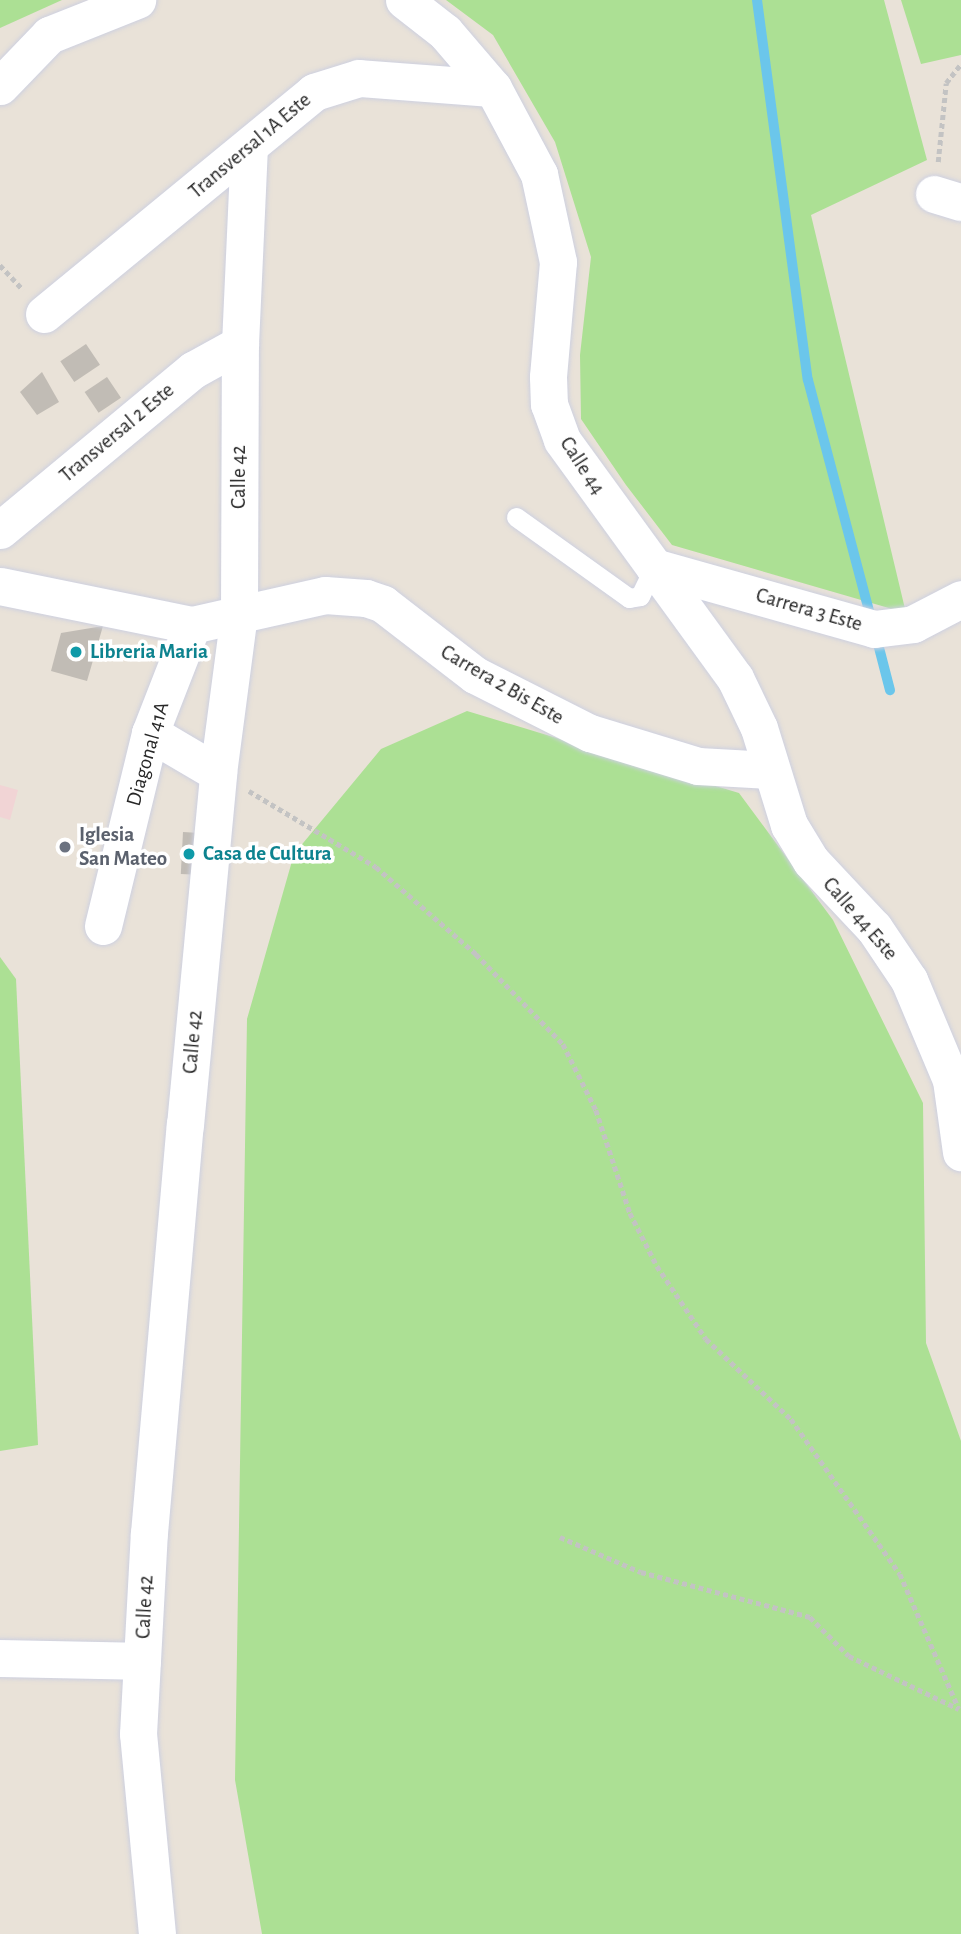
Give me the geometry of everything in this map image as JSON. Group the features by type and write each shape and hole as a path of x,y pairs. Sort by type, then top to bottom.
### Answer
{"street":[{"path":"0,86 49,35 136,0"},
{"name":"Calle 44","path":"404,0 445,32 493,88 539,174 555,234 558,262 549,404 572,458 748,699 770,769"},
{"name":"Transversal 1A Este","path":"44,313 249,149 314,92 338,83 379,78 493,88"},
{"name":"Calle 42","path":"157,1934 140,1784 142,1661 149,1533 218,773 239,613 240,344 249,149"},
{"name":"Transversal 2 Este","path":"0,530 193,370 240,344"},
{"name":"Carrera 3 Este","path":"654,567 874,629 913,624 961,598"},
{"name":"Carrera 2 Bis Este","path":"0,586 192,625 324,595 366,598 383,604 475,675 590,733 698,766 770,769"},
{"name":"Diagonal 41A","path":"103,926 149,733 192,625"},
{"path":"149,733 218,773"},
{"name":"Calle 44 Este","path":"770,769 789,825 811,861 874,928 909,980 951,1080 961,1152"},
{"path":"0,1658 142,1661"}],"lane":[{"path":"516,517 629,598 640,596 654,567"}],"path":[{"path":"947,198 946,83 961,64"},
{"path":"218,773 376,867 476,954 563,1044 596,1110 630,1213 657,1266 706,1339 791,1419 900,1574 960,1710"},
{"path":"560,1537 641,1572 810,1617 849,1656 960,1710"}],"shaded area":[{"path":"0,785 18,790 10,820 0,817"}],"green space":[{"path":"0,0 62,0 0,28"},
{"path":"446,0 884,0 927,160 811,215 906,613 672,545 626,485 581,419 580,355 591,257 555,142 493,35"},
{"path":"901,0 961,0 961,55 921,64"},
{"path":"467,711 739,793 833,920 923,1103 926,1343 961,1441 961,1934 262,1934 235,1780 247,1019 294,854 381,749"},
{"path":"0,957 16,979 38,1445 0,1451"}],"building":[{"path":"86,344 100,365 74,382 60,361"},
{"path":"42,372 59,402 37,415 20,392"},
{"path":"107,377 121,398 99,413 85,392"},
{"name":"Libreria Maria","path":"103,626 87,681 51,671 61,633"},
{"name":"Casa de Cultura","path":"183,832 200,833 198,875 181,874"}],"waterway":[{"path":"757,0 808,380 871,619"},
{"path":"876,636 890,690"}],"place":[{"name":"Libreria Maria","path":"76,652"},
{"name":"Iglesia San Mateo","path":"65,847"},
{"name":"Casa de Cultura","path":"189,854"}]}
